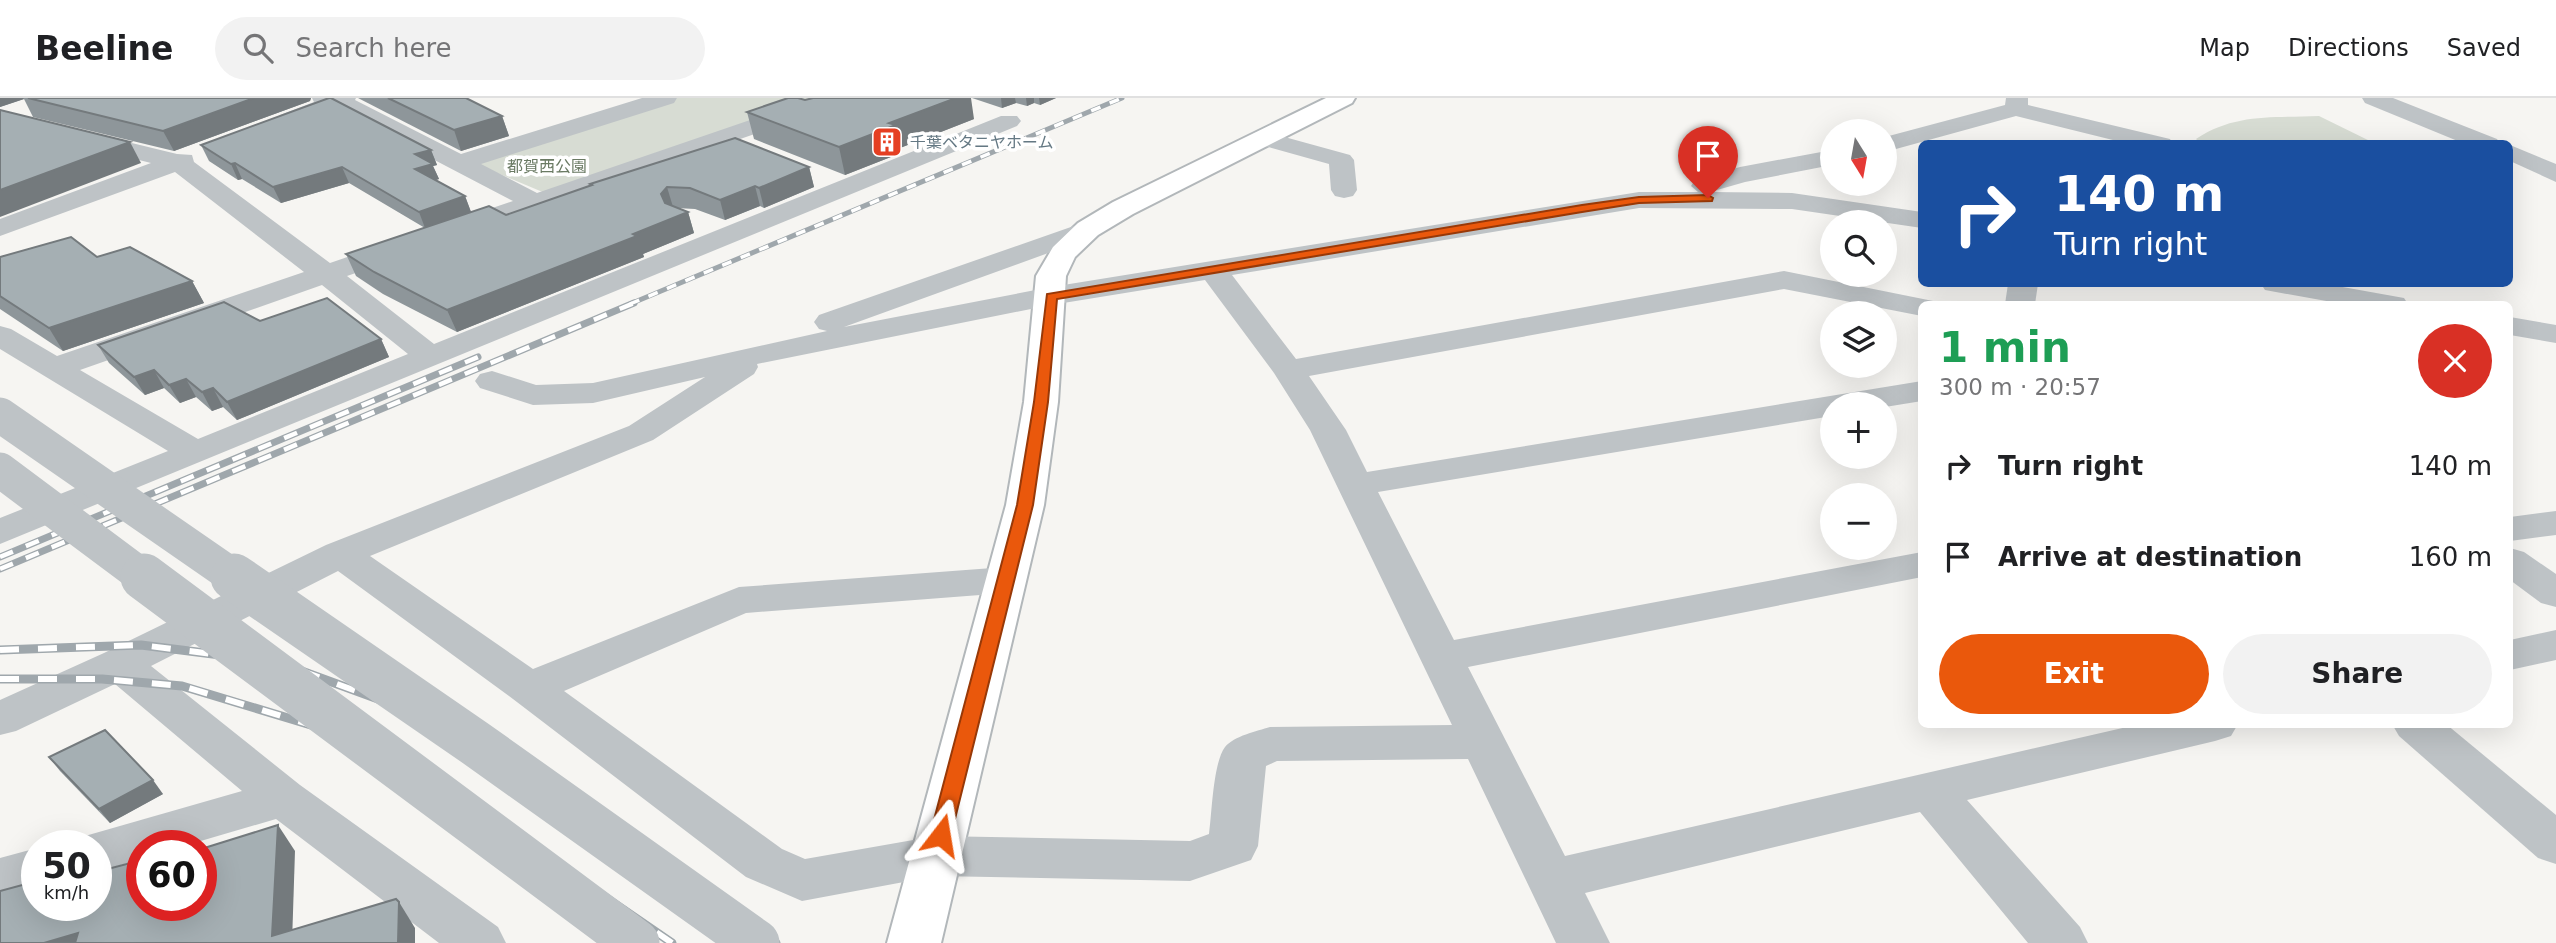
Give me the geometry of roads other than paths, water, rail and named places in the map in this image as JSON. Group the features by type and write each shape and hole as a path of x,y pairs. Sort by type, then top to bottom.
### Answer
{"main road":[{"path":"914,943 1025,505 1041,402 1051,276 1063,253 1088,229 1123,208 1344,98"}],"street":[{"path":"598,98 628,110"},
{"path":"460,163 666,98"},
{"path":"56,367 836,98"},
{"path":"2373,98 2478,140"},
{"path":"264,129 335,99 535,202"},
{"path":"1897,141 2016,104 2146,140"},
{"path":"0,118 35,106"},
{"path":"1,504 195,452 1009,121 975,110"},
{"path":"0,118 190,157 326,274 430,356"},
{"path":"721,138 758,153"},
{"path":"1263,138 1341,160 1344,190"},
{"path":"2513,153 2556,174"},
{"path":"0,228 190,157"},
{"path":"1680,198 1680,193 1740,175 1820,160"},
{"path":"808,173 846,188"},
{"path":"492,381 533,395 593,393 763,353 1051,296 1639,200 1680,198 1792,201 1918,219"},
{"path":"695,221 729,235"},
{"path":"0,719 119,664 340,554 641,433 763,353 855,312 1088,229"},
{"path":"1213,270 1288,370 1328,430 1583,943"},
{"path":"1288,370 1784,280 1918,306"},
{"path":"2294,287 2375,301"},
{"path":"2513,327 2556,334"},
{"path":"0,336 195,452"},
{"path":"1897,395 1918,392"},
{"path":"1356,485 1820,408"},
{"path":"0,415 475,743 756,943"},
{"path":"1,504 636,943"},
{"path":"2513,529 2556,523"},
{"path":"340,554 529,688 764,863 802,880 936,856 1191,861 1233,846 1243,757 1270,744 1482,742"},
{"path":"2513,563 2556,594"},
{"path":"1440,658 1918,565"},
{"path":"529,688 738,600 1006,580"},
{"path":"2513,655 2556,645"},
{"path":"119,664 283,798 479,943"},
{"path":"1551,880 2198,728"},
{"path":"2421,728 2556,845"},
{"path":"1931,792 2061,943"},
{"path":"112,847 283,798"},
{"path":"0,879 21,873"}],"railway":[{"path":"630,304 1122,98"},
{"path":"0,569 634,303"},
{"path":"0,557 478,357"},
{"path":"0,650 141,645 277,662 419,714 776,943"},
{"path":"0,679 102,679 182,686 344,735 427,775 672,943"}],"place":[{"name":"千葉ベタニヤホーム","path":"887,142"}],"park label":[{"name":"都賀西公園","path":"547,166"}]}
